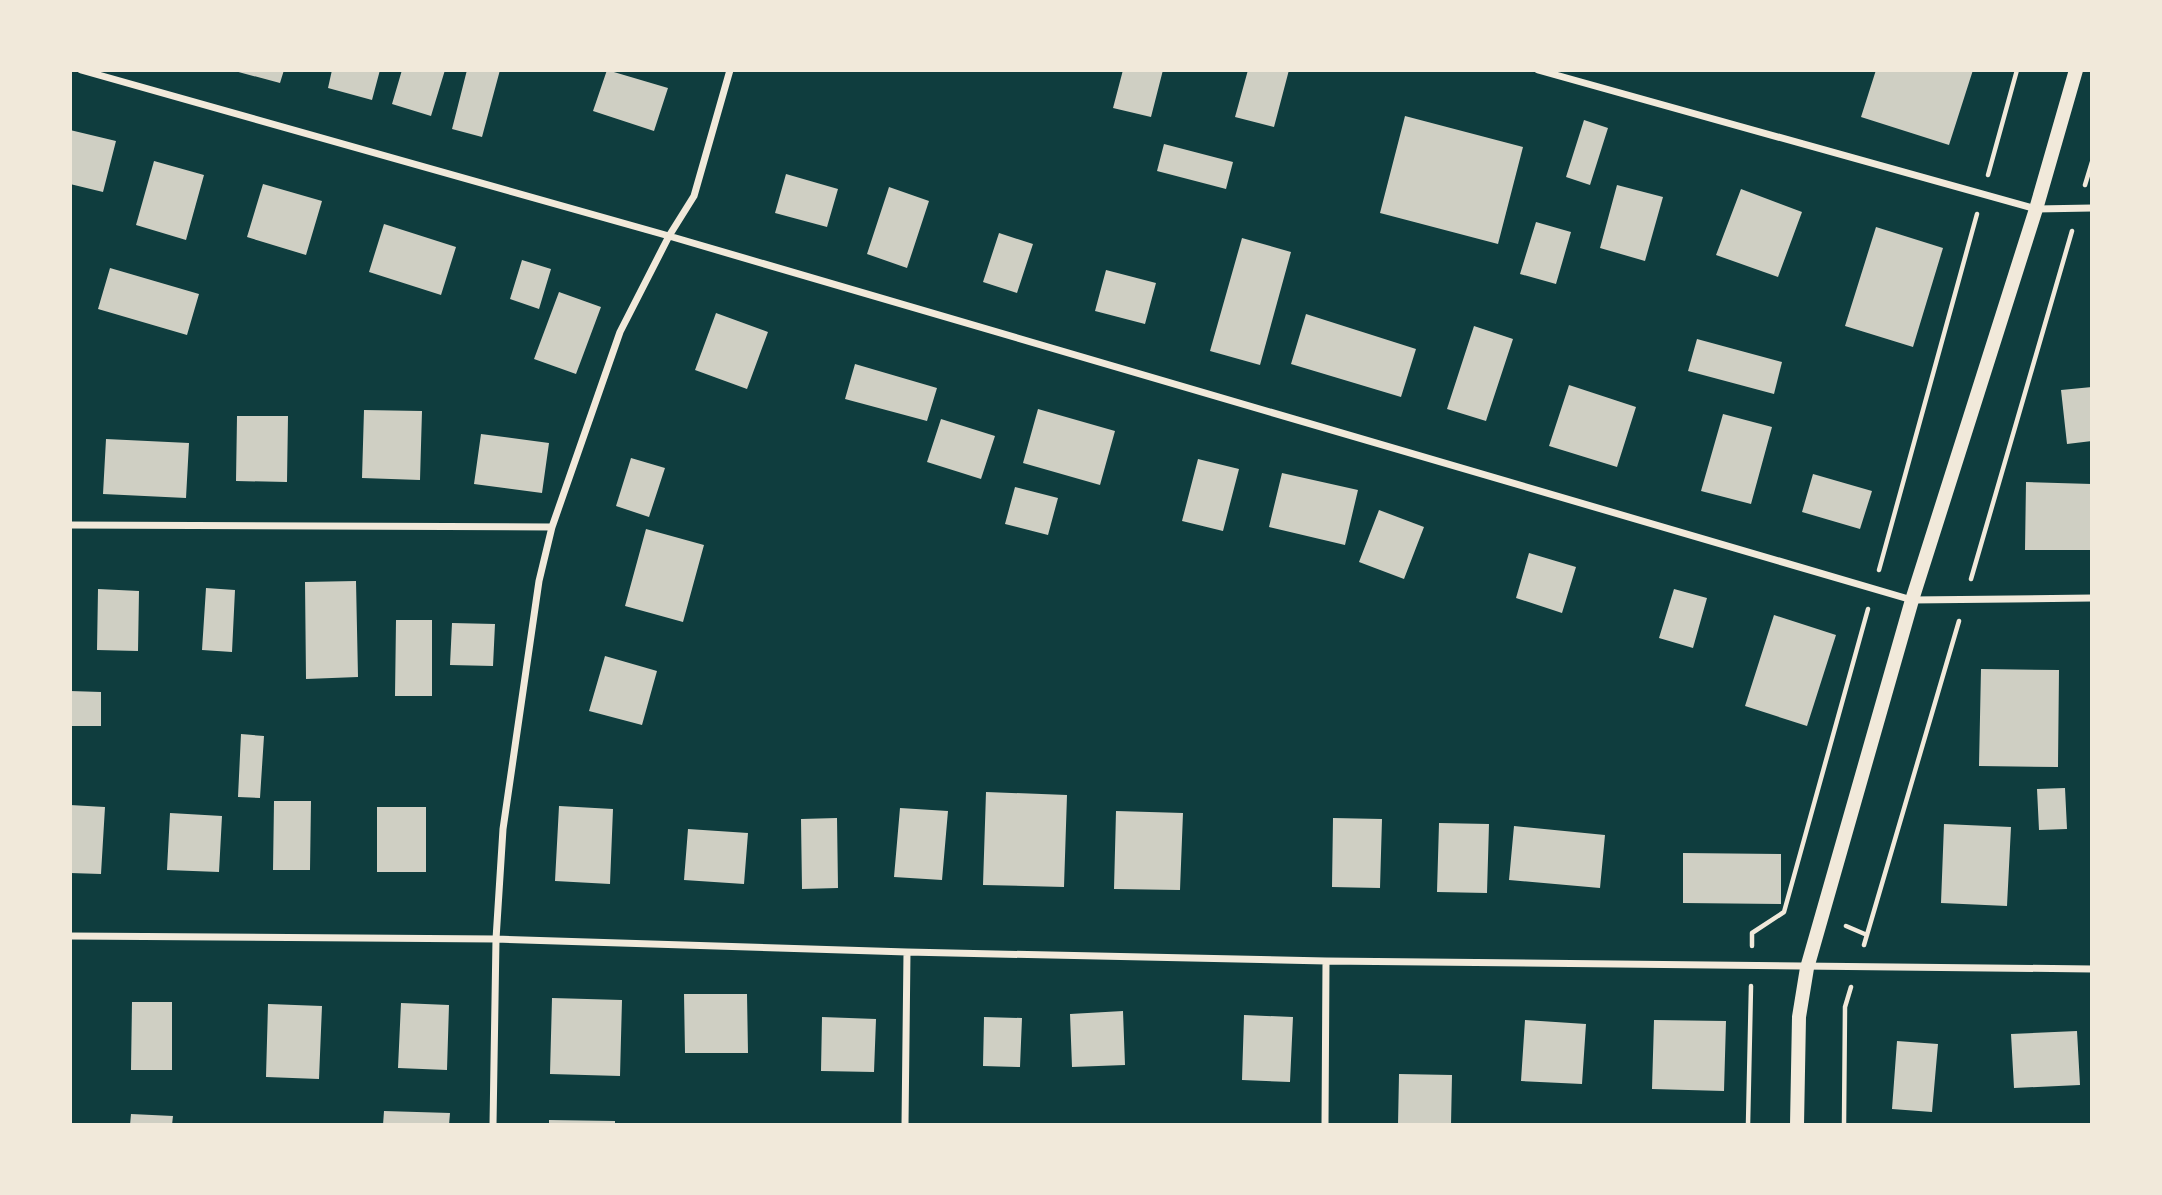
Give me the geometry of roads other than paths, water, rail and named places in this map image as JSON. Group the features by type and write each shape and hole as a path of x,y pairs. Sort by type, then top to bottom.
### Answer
{"main road":[{"path":"1797,1125 1799,1017 1807,968 1912,600 2036,209 2076,70"}],"street":[{"path":"81,70 669,236 1912,600 2092,598"},
{"path":"493,1125 496,939 503,829 539,581 552,527 620,332 669,236 694,196 730,70"},
{"path":"1538,70 2036,209 2092,208"},
{"path":"70,525 552,527"},
{"path":"70,936 496,939 1325,961 2092,969"},
{"path":"905,1125 907,952"},
{"path":"1325,961 1325,1125"}]}
